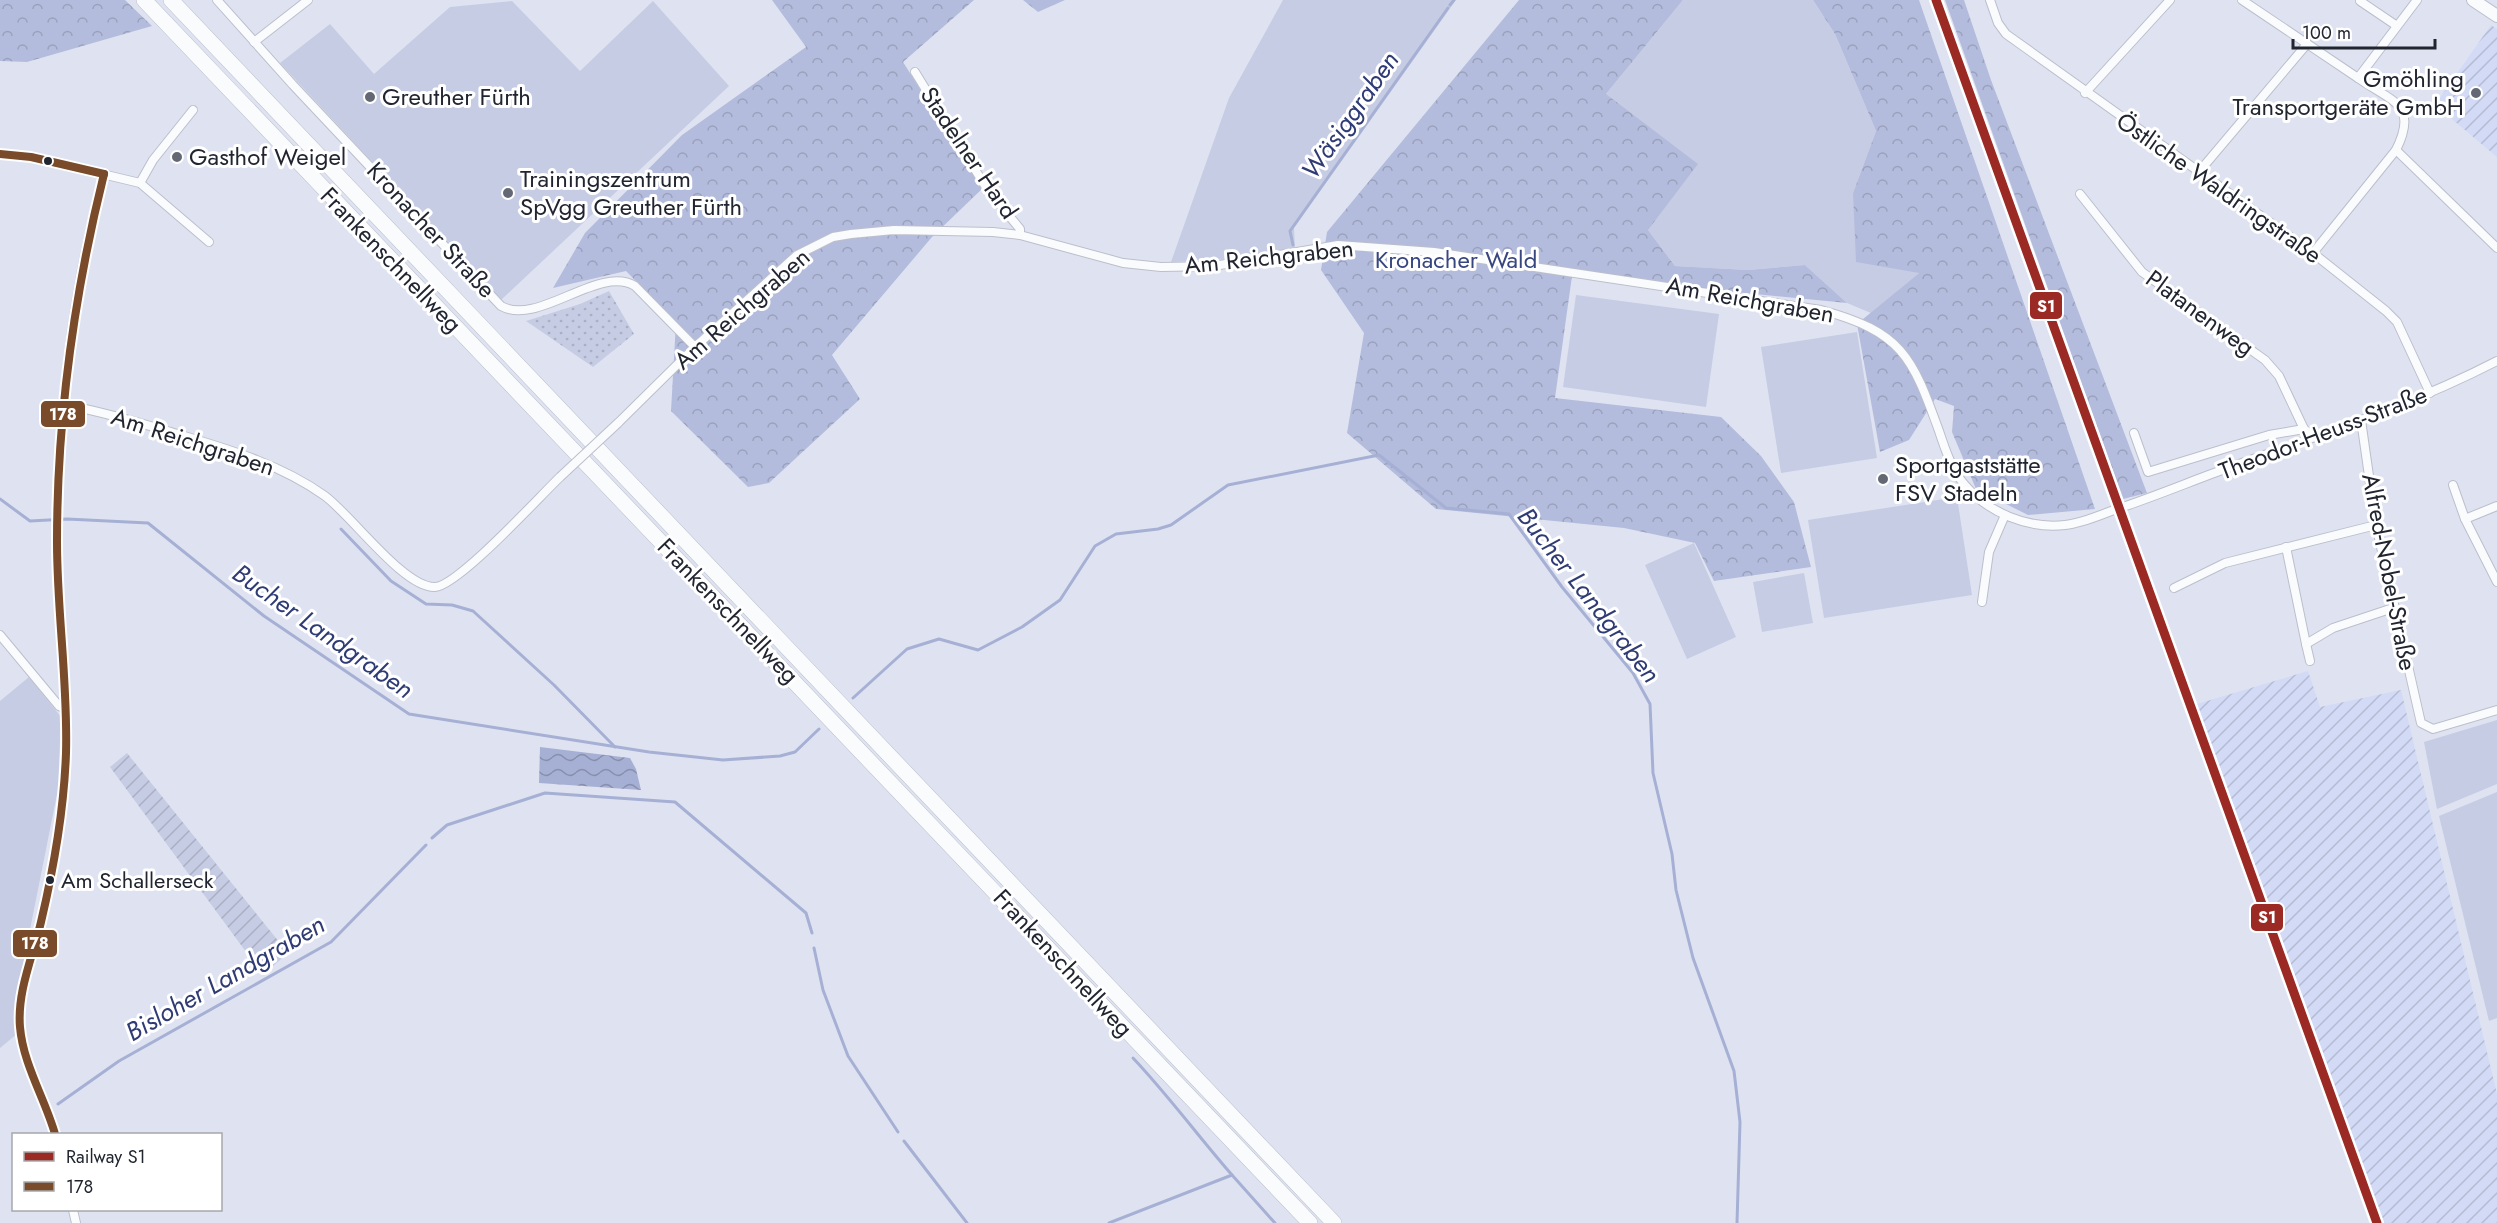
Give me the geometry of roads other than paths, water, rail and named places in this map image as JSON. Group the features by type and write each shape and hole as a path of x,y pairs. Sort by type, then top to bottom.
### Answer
{"highway":[{"name":"Frankenschnellweg","path":"144,0 842,729 1310,1223"},
{"name":"Frankenschnellweg","path":"171,0 448,295 852,714 1334,1223"}],"main road":[{"path":"2473,0 2497,16"}],"street":[{"name":"Kronacher Straße","path":"217,0 501,306 515,311 608,282 625,280 635,286 695,347"},
{"path":"254,42 308,0"},
{"name":"Östliche Waldringstraße","path":"1990,0 1998,23 2006,34 2085,93 2313,253 2397,322 2430,393"},
{"path":"2085,93 2170,0"},
{"path":"2242,0 2403,110 2407,121 2396,150 2313,253"},
{"path":"2358,78 2417,0"},
{"path":"2360,1 2397,26"},
{"path":"2198,173 2307,44"},
{"name":"Stadelner Hard","path":"915,72 987,189 1020,229 1020,235"},
{"path":"140,183 153,160 193,110"},
{"path":"2396,150 2496,245"},
{"path":"0,154 31,157 140,183 209,242"},
{"path":"55,1133 25,1051 20,1026 23,995 60,834 66,750 57,514 65,405 77,296 88,235 104,174"},
{"name":"Platanenweg","path":"2080,194 2142,272 2265,360 2279,376 2304,429 2313,436"},
{"name":"Am Reichgraben","path":"65,405 91,409 230,450 285,471 325,496 350,516 407,577 422,586 437,587 460,574 695,347 797,255 833,237 894,230 1020,235 1123,263 1161,267 1214,266 1338,245 1434,252 1821,310 1848,317 1879,330 1906,357 1918,375 1942,442 1962,483 1978,499 2005,515"},
{"name":"Theodor-Heuss-Straße","path":"2005,515 2044,525 2066,525 2090,519 2361,420 2430,393 2497,361"},
{"name":"Alfred-Nobel-Straße","path":"2361,420 2376,525 2393,608 2421,723 2433,729 2497,710"},
{"name":"Theodor-Heuss-Straße","path":"2134,433 2148,472 2269,435 2304,429"},
{"path":"2453,485 2465,519 2497,582"},
{"path":"2465,519 2497,506"},
{"path":"1982,602 1989,552 2005,515"},
{"path":"2174,588 2225,563 2376,525"},
{"path":"2286,547 2310,661"},
{"path":"2306,644 2333,628 2393,608"},
{"path":"0,635 59,706 64,708"}],"water":[{"path":"540,747 630,758 636,769 641,790 539,783"}],"waterway":[{"name":"Wäsiggraben","path":"1450,5 1454,0"},
{"name":"Wäsiggraben","path":"1293,245 1290,231 1448,8"},
{"name":"Bucher Landgraben","path":"853,698 907,649 939,639 978,650 1022,627 1060,600 1095,546 1116,534 1158,529 1171,525 1228,485 1379,455 1446,508 1509,514 1562,587 1633,673 1650,704 1653,773 1672,854 1676,890 1693,958 1734,1071 1740,1122 1737,1223"},
{"name":"Bucher Landgraben","path":"0,499 30,521 67,519 148,523 264,616 409,714 649,752 723,760 780,756 795,752 819,729"},
{"path":"341,529 391,581 426,604 452,605 473,611 554,685 615,747"},
{"name":"Bisloher Landgraben","path":"432,838 447,825 545,793 675,802 806,913 812,933"},
{"name":"Bisloher Landgraben","path":"58,1104 119,1061 331,942 426,845"},
{"name":"Bisloher Landgraben","path":"814,948 823,990 848,1056 898,1132"},
{"path":"1133,1058 1232,1175"},
{"name":"Bisloher Landgraben","path":"904,1141 967,1223"},
{"name":"Bisloher Landgraben","path":"1109,1223 1232,1175 1275,1223"}],"rail line":[{"name":"S1","path":"1936,0 2377,1223"}],"place":[{"name":"Gmöhling Transportgeräte GmbH","path":"2476,93"},
{"name":"Greuther Fürth","path":"370,97"},
{"name":"Gasthof Weigel","path":"177,157"},
{"name":"Trainingszentrum SpVgg Greuther Fürth","path":"508,193"},
{"name":"Sportgaststätte FSV Stadeln","path":"1883,479"},
{"name":"Am Schallerseck","path":"50,880"}],"park label":[{"name":"Kronacher Wald","path":"1456,260"}]}
